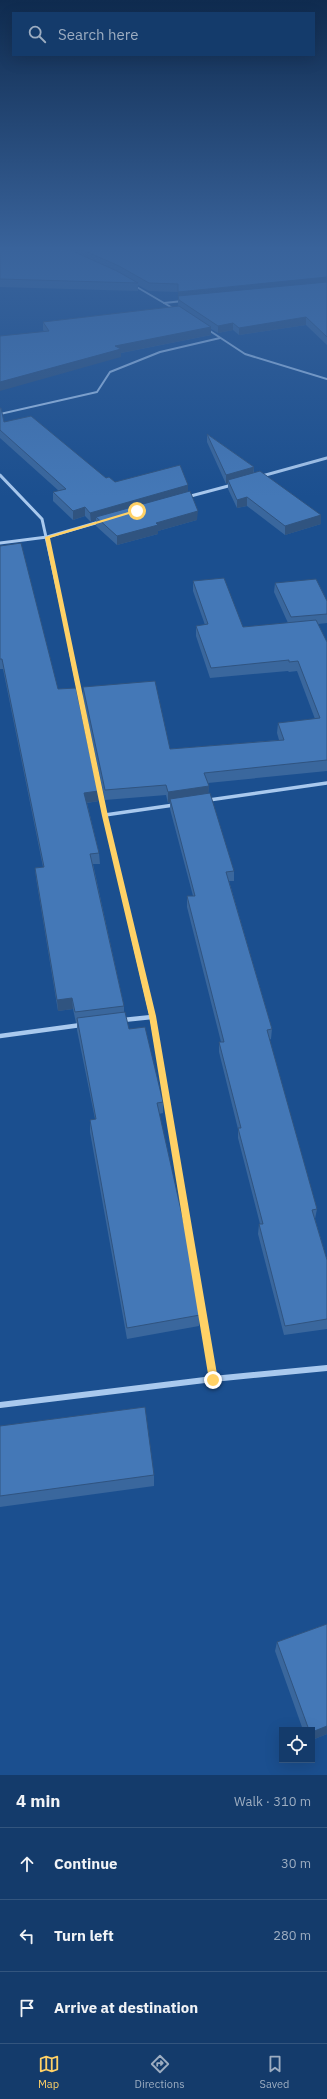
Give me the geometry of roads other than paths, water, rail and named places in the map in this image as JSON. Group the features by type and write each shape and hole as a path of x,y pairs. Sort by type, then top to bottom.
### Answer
{"street":[{"path":"211,332 245,354 327,379"},
{"path":"0,414 97,392 110,372 160,352 220,338"},
{"path":"259,477 327,458"},
{"path":"0,475 42,519 47,537 105,816 152,1016 213,1380"},
{"path":"183,498 236,484"},
{"path":"0,544 47,537 107,520"},
{"path":"204,801 327,783"},
{"path":"105,816 181,804"},
{"path":"114,1021 152,1016"},
{"path":"0,1036 84,1025"},
{"path":"0,1405 327,1368"}]}
